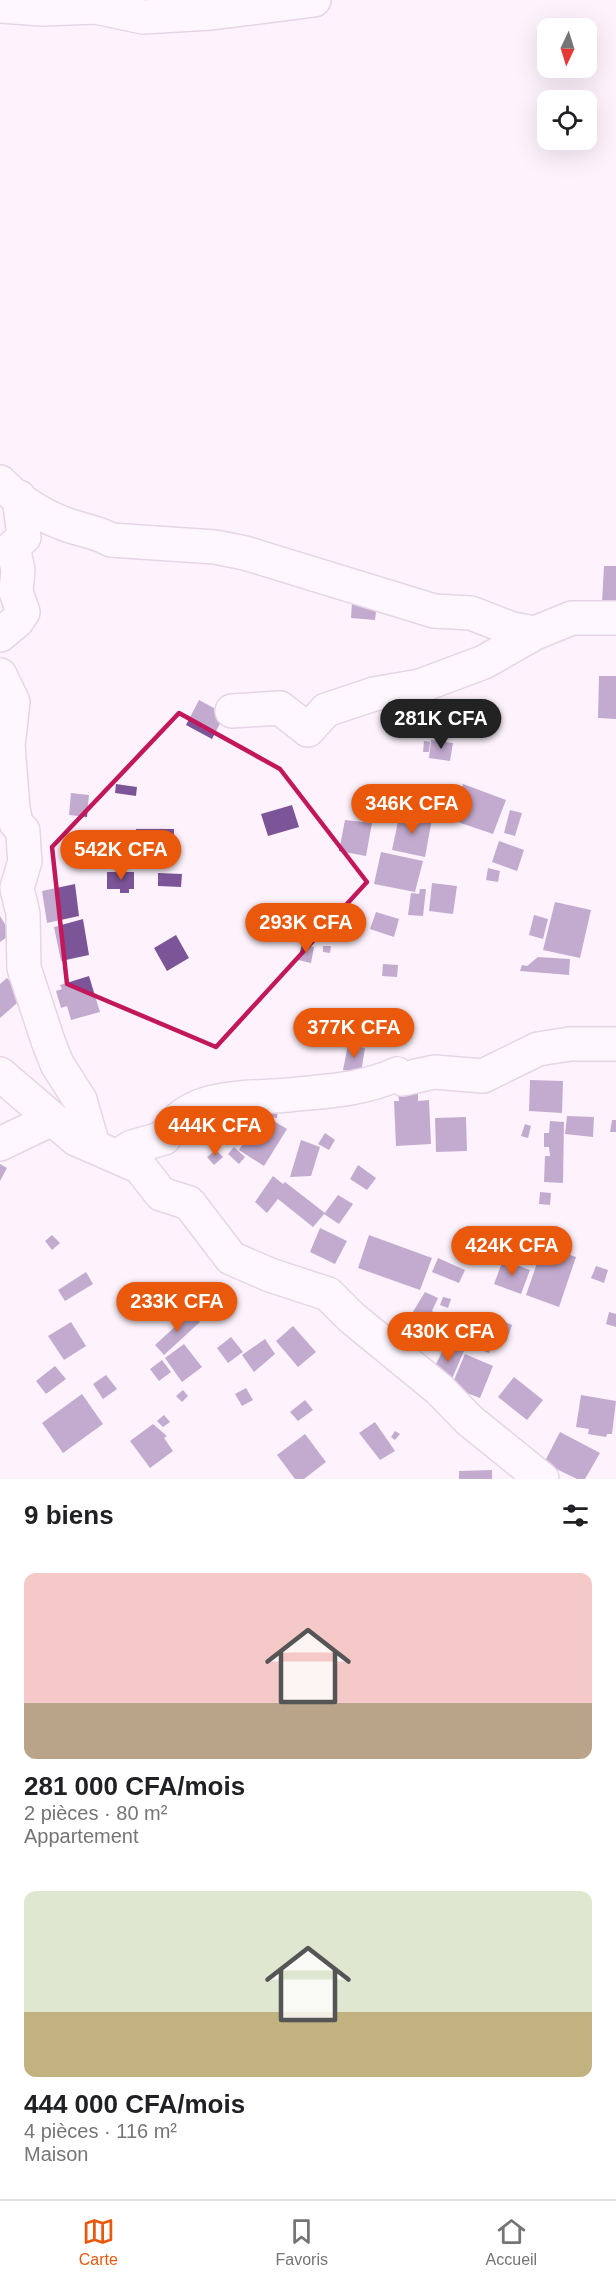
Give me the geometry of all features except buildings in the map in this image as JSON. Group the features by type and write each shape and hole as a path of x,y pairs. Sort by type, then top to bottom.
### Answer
{"street":[{"path":"0,6 42,9 96,7 143,17 211,13 314,0"},
{"path":"9,490 60,523 101,534 111,540 215,547 245,553 434,611 471,614 512,629 535,633"},
{"path":"0,635 17,621 23,612 16,592 18,570 13,547 24,537 9,490"},
{"path":"232,711 280,708 308,730 326,710 374,694 431,682 484,662 535,633 572,618 616,618"},
{"path":"0,675 13,702 8,746 13,808 16,824 23,831 25,861 17,888 23,914 24,968 57,1064 80,1100 105,1150"},
{"path":"105,1150 132,1147 164,1138 172,1123 180,1116 219,1100 347,1089 382,1081 397,1074 403,1079 434,1072 483,1076 538,1049 570,1044 616,1044"},
{"path":"0,1074 76,1139 140,1167 160,1194 189,1203 231,1257 270,1275 328,1294 351,1317 433,1384 469,1420 543,1479"},
{"path":"0,1144 52,1119"}],"highlighted area":[{"path":"179,713 280,769 367,882 216,1047 67,984 52,847"}]}
